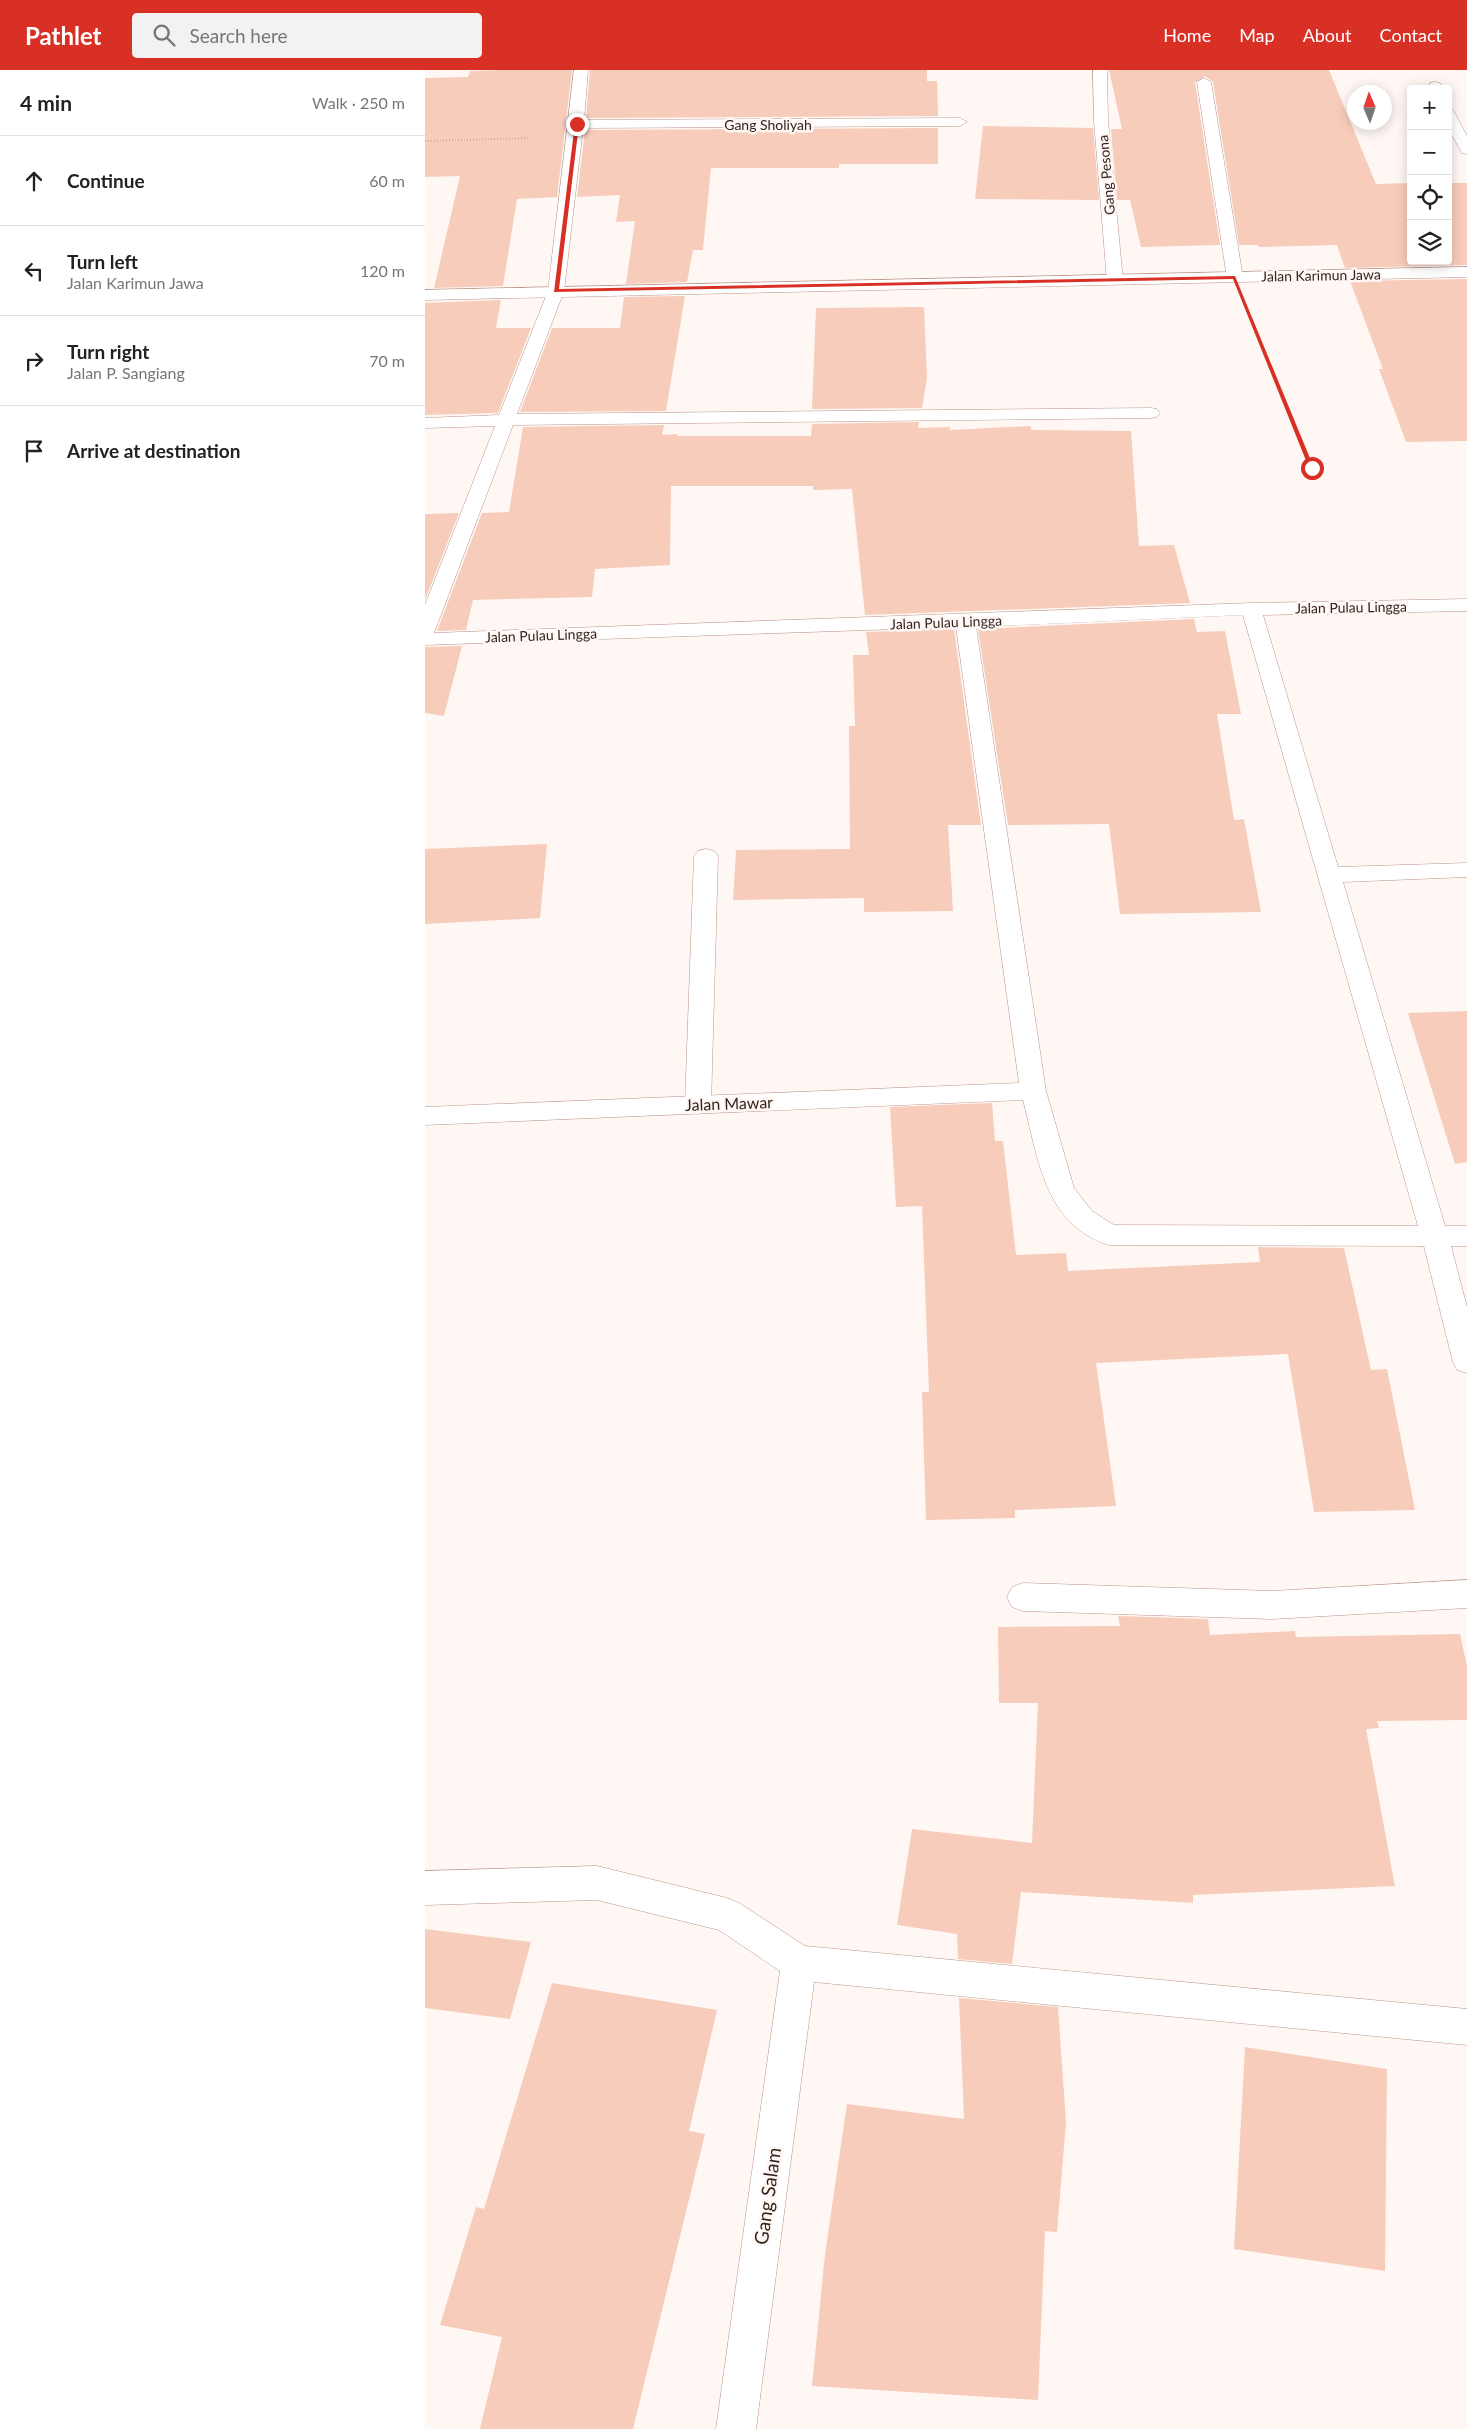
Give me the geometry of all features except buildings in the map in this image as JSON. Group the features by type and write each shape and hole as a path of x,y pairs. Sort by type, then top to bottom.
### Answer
{"street":[{"path":"425,631 556,291 576,131 581,70"},
{"name":"Gang Pesona","path":"1100,70 1101,121 1115,281"},
{"path":"1203,82 1235,278"},
{"path":"1452,121 1467,150"},
{"name":"Gang Sholiyah","path":"576,131 960,122"},
{"name":"Jalan Karimun Jawa","path":"425,295 1467,272"},
{"path":"425,423 505,420 1151,413"},
{"name":"Jalan Pulau Lingga","path":"425,639 965,621 1251,609 1467,605"},
{"path":"1251,609 1435,1238 1467,1362"},
{"path":"965,621 1033,1090 1061,1191 1082,1218 1109,1235 1435,1238 1467,1236"},
{"path":"698,1104 706,856"},
{"path":"1329,875 1467,870"},
{"name":"Jalan Mawar","path":"425,1116 1033,1090"},
{"path":"1023,1597 1272,1605 1467,1594"},
{"path":"425,1888 597,1883 727,1915 799,1963 1467,2027"},
{"name":"Gang Salam","path":"736,2429 799,1963"}],"path":[{"path":"425,141 576,131"},
{"path":"1235,278 1312,468"}],"route":[{"path":"577,124 556,291 1235,278 1312,468"}]}
